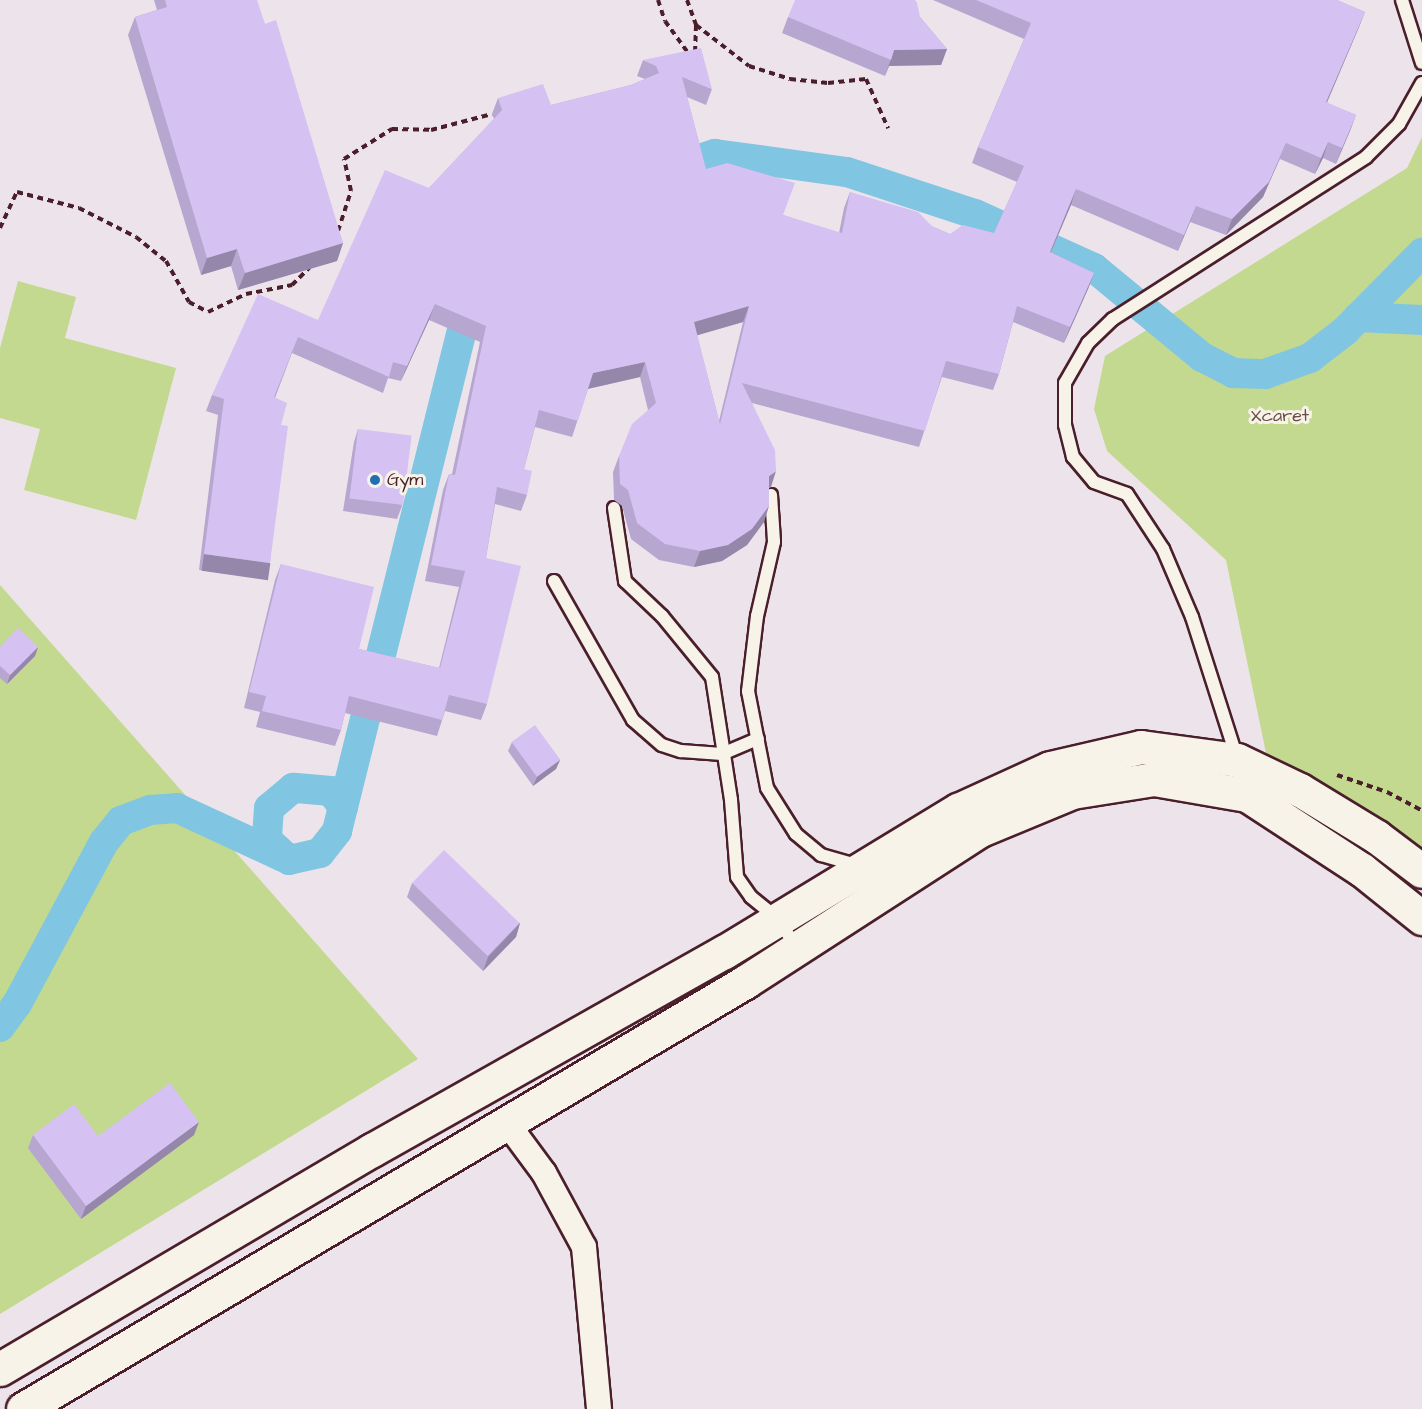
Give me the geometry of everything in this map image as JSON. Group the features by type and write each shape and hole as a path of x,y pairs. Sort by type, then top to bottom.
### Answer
{"street":[{"path":"0,1369 372,1150 778,919 958,810 1050,768 1141,747 1237,760 1300,790 1377,837 1422,871"},
{"path":"22,1409 507,1123 797,948 978,831 1072,792 1154,779 1246,795 1362,870 1422,918"},
{"path":"507,1123 544,1173 584,1247 599,1409"}],"lane":[{"path":"1402,0 1422,63"},
{"path":"1246,795 1192,617 1163,549 1126,494 1094,482 1073,457 1065,425 1065,383 1088,343 1113,319 1366,157 1399,124 1422,83"},
{"path":"771,495 774,542 757,616 748,691 767,788 796,834 821,855 864,868"},
{"path":"614,508 624,581 662,616 712,677 722,754 731,800 737,877 751,897 778,919 797,948"},
{"path":"554,581 633,720 662,745 681,751 722,754 758,739"}],"path":[{"path":"658,0 665,21 695,63"},
{"path":"687,0 696,24 695,54"},
{"path":"696,24 749,66 790,79 828,83 866,79 888,128"},
{"path":"335,241 351,191 344,159 392,129 431,130 492,114"},
{"path":"0,228 17,192 79,208 136,237 166,261 189,302 208,312 246,294 292,285 314,263"},
{"path":"1300,790 1326,771 1387,792 1422,811"}],"green space":[{"name":"Xcaret","path":"1422,137 1422,861 1266,753 1226,560 1107,451 1094,409 1105,356 1407,168"},
{"path":"18,281 76,297 65,338 176,368 136,520 24,490 40,429 0,418 0,348"},
{"path":"0,585 418,1059 0,1314"}],"building":[{"path":"165,0 257,0 265,24 276,20 343,243 245,273 237,249 207,258 135,17 167,7"},
{"path":"795,0 915,0 920,17 947,49 894,50 891,60 788,17"},
{"path":"976,0 1337,0 1365,12 1326,102 1356,115 1342,148 1328,142 1321,158 1286,143 1269,182 1232,219 1196,206 1184,235 1076,189 1050,252 1094,273 1070,327 1017,306 999,374 946,361 925,431 742,383 775,450 776,471 769,476 769,506 752,529 728,545 700,551 665,544 637,523 628,490 620,484 619,456 632,424 656,403 645,362 593,373 578,421 539,410 524,469 532,471 527,495 497,487 486,558 521,566 487,704 449,695 442,720 349,696 341,730 262,711 266,696 249,692 281,564 374,587 359,649 440,668 465,571 431,565 449,474 455,475 486,326 435,304 407,366 393,362 389,377 298,337 274,397 287,403 281,425 288,426 270,563 204,554 224,399 212,395 258,294 318,320 385,170 429,188 502,110 498,98 543,84 551,105 631,85 659,73 656,66 643,60 701,48 712,89 682,77 706,169 727,163 795,183 783,215 842,233 850,192 918,212 933,227 950,234 963,225 994,233 1024,166 978,147 1031,23","holes":["749,306 720,424 694,322"]},
{"name":"Gym","path":"358,429 412,436 403,505 349,498"},
{"path":"18,628 38,647 10,675 0,666 0,647"},
{"path":"535,725 560,760 537,777 512,742"},
{"path":"444,850 520,923 488,956 412,883"},
{"path":"170,1083 199,1122 86,1206 33,1135 74,1104 98,1136"}],"waterway":[{"path":"666,170 715,154 847,172 975,214 1094,268 1202,357 1233,373 1265,374 1310,358 1345,331 1422,253"},
{"path":"343,807 331,791 293,788 269,808 267,840 289,860 320,853 337,831 343,807 471,294"},
{"path":"1358,317 1422,320"},
{"path":"0,1027 17,1004 104,842 121,821 150,810 177,808 283,857"}],"place":[{"name":"Gym","path":"375,480"}]}
